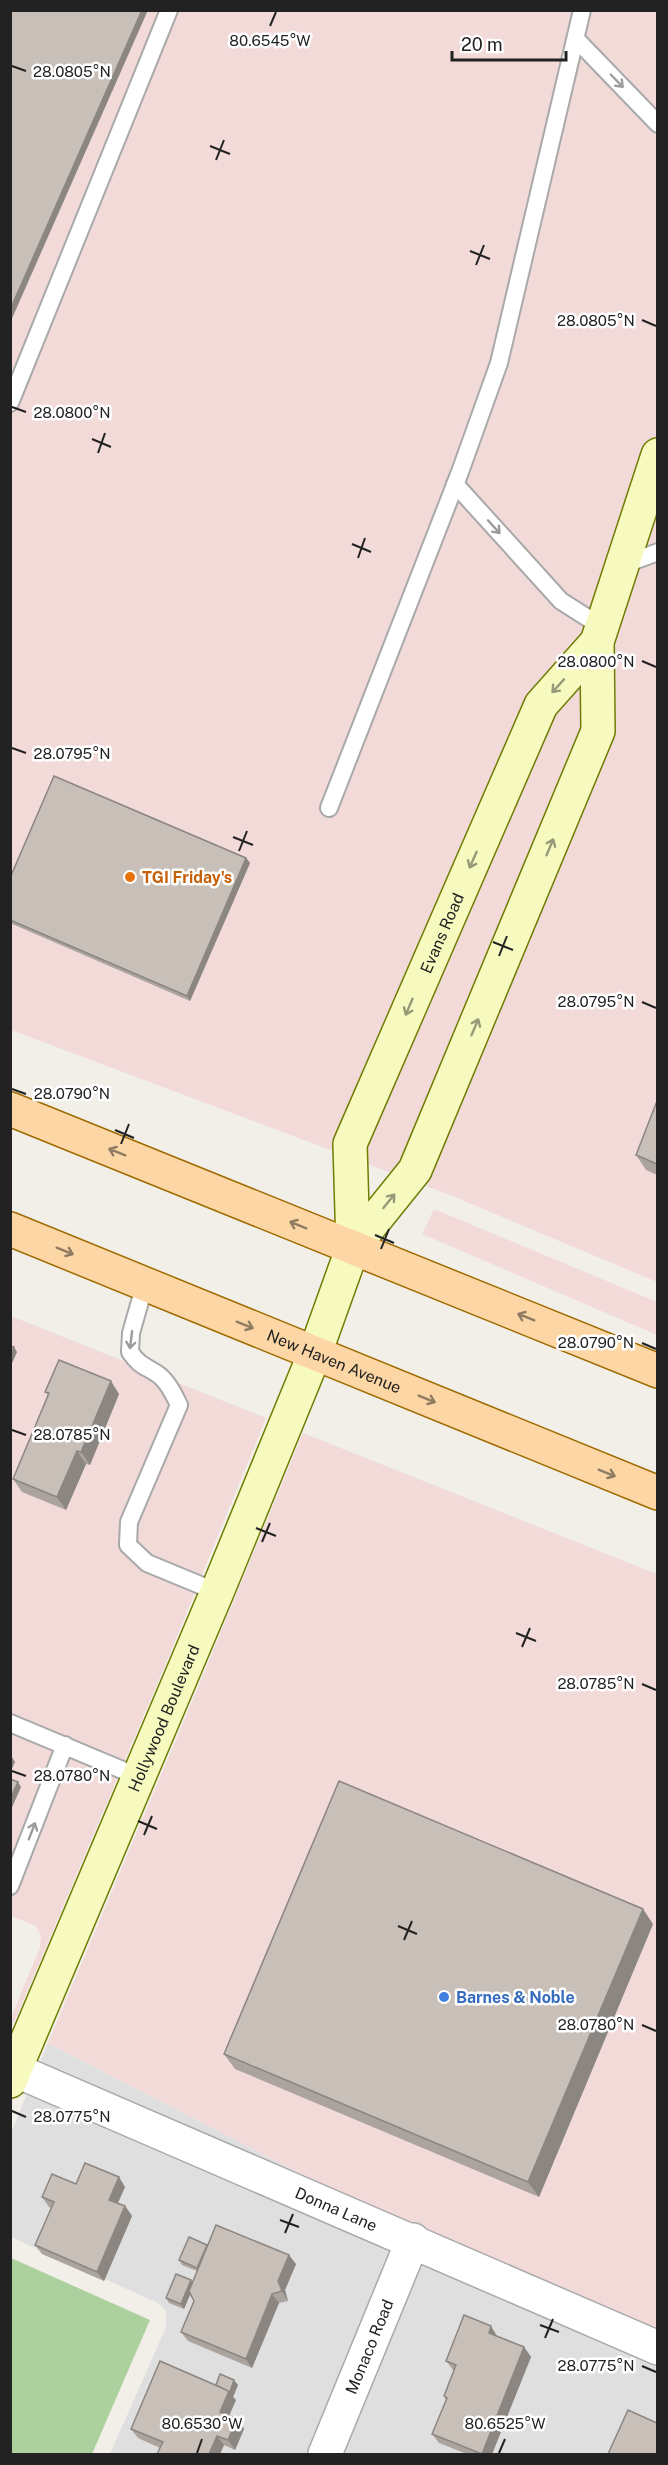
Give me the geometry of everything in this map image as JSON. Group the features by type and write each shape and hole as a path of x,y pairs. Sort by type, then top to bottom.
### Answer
{"main road":[{"path":"10,1109 657,1371"},
{"name":"New Haven Avenue","path":"10,1229 657,1493"}],"street":[{"name":"Evans Road","path":"315,1353 352,1247 415,1170 598,731 599,634 657,455"},
{"name":"Evans Road","path":"352,1247 350,1144 541,705 599,634"},
{"name":"Hollywood Boulevard","path":"13,2075 217,1592 315,1353"},
{"name":"Donna Lane","path":"13,2075 413,2240 654,2335"},
{"name":"Monaco Road","path":"324,2454 413,2240"}],"lane":[{"path":"10,403 169,10"},
{"path":"329,808 499,363 582,10"},
{"path":"576,39 657,123"},
{"path":"455,483 561,601 599,634"},
{"path":"623,565 657,552"},
{"path":"145,1284 131,1333 130,1352 140,1366 158,1374 171,1389 178,1405 129,1522 128,1545 147,1563 217,1592"},
{"path":"10,1723 139,1777"},
{"path":"10,1886 64,1745"}],"shaded area":[{"path":"10,11 657,11 657,1282 450,1195 11,1030"},
{"path":"434,1209 657,1302 657,1335 422,1234"},
{"path":"11,1316 266,1418 163,1670 13,2025 11,2018 40,1947 41,1936 36,1926 11,1916"},
{"path":"303,1433 657,1574 657,2340 400,2225 48,2043"},
{"path":"48,2043 400,2225 657,2340 657,2454 110,2454 166,2327 166,2310 158,2303 11,2237 11,2133"}],"green space":[{"path":"11,2258 150,2320 92,2454 11,2454"}],"building":[{"path":"10,10 142,10 10,310"},
{"name":"TGI Friday's","path":"54,776 246,858 187,996 10,920 10,878"},
{"path":"657,1101 657,1164 636,1155"},
{"path":"59,1360 111,1381 81,1452 77,1451 57,1497 13,1479 49,1393 45,1392"},
{"path":"10,1779 18,1782 10,1799"},
{"name":"Barnes & Noble","path":"339,1781 643,1909 528,2182 224,2054"},
{"path":"85,2163 119,2177 109,2200 125,2206 97,2272 35,2245 54,2202 42,2197 52,2174 76,2184"},
{"path":"216,2225 289,2255 278,2281 282,2291 272,2294 246,2359 181,2332 194,2301 189,2291"},
{"path":"189,2237 207,2245 197,2268 179,2260"},
{"path":"176,2274 191,2280 181,2304 166,2298"},
{"path":"464,2315 491,2326 489,2333 524,2347 482,2454 432,2434 447,2398 444,2396 456,2365 446,2361"},
{"path":"160,2361 229,2391 220,2412 237,2419 228,2440 217,2436 209,2454 157,2454 163,2442 131,2429"},
{"path":"220,2374 234,2380 230,2392 216,2385"},
{"path":"628,2410 657,2423 657,2454 608,2454"}],"place":[{"name":"TGI Friday's","path":"130,877"},
{"name":"Barnes & Noble","path":"444,1997"}]}
